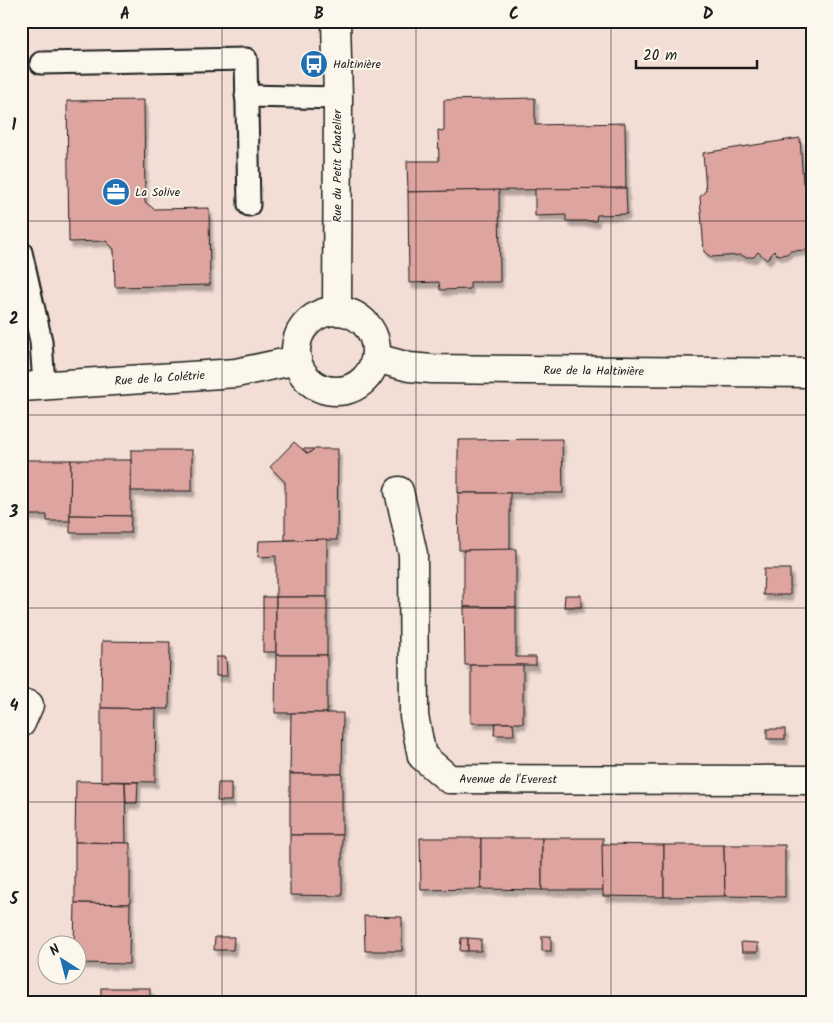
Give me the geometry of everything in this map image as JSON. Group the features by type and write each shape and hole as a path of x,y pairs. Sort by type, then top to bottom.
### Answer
{"street":[{"name":"Rue du Petit Chatelier","path":"336,21 338,98 337,311"},
{"path":"337,311 359,318 367,326 373,335 376,358 371,371 362,382 350,389 337,391 324,389 312,383 302,372 297,360 296,348 299,336 305,326 314,318 325,313 337,311"},
{"name":"Rue de la Haltinière","path":"376,358 409,367 432,368 812,373"},
{"name":"Rue de la Colétrie","path":"32,386 236,373 297,360"},
{"name":"Avenue de l'Everest","path":"399,491 413,554 414,716 422,756 449,779 812,780"}],"lane":[{"path":"41,63 246,59 249,205"},
{"path":"246,96 338,98"},
{"path":"21,252 41,341 32,386"}],"building":[{"path":"535,98 535,125 625,123 626,188 408,192 407,161 439,161 438,130 444,131 444,100"},
{"path":"144,100 145,202 154,209 209,208 210,285 115,287 114,249 106,241 69,242 67,101"},
{"path":"800,138 803,183 809,189 812,246 808,250 790,251 787,254 778,255 774,251 767,260 758,252 754,257 741,255 711,257 704,252 700,197 706,190 703,153"},
{"path":"626,188 627,214 597,215 596,221 566,221 566,215 535,216 535,189"},
{"path":"499,190 500,282 470,282 470,289 440,290 439,282 409,283 408,192"},
{"path":"562,439 563,493 458,493 458,440"},
{"path":"294,442 308,454 314,449 338,449 337,540 285,540 285,482 270,467"},
{"path":"302,449 314,449 308,454"},
{"path":"131,450 192,450 192,491 131,491"},
{"path":"21,460 71,460 70,521 47,521 47,515 21,515"},
{"path":"71,460 131,460 131,516 70,515"},
{"path":"458,493 510,493 510,550 459,550"},
{"path":"70,515 131,516 130,533 70,533"},
{"path":"809,523 812,523 812,562 809,562"},
{"path":"327,539 327,597 276,597 276,556 258,557 259,541"},
{"path":"516,549 516,607 464,607 464,550"},
{"path":"809,562 812,562 812,582 809,582"},
{"path":"764,569 790,569 790,595 763,595"},
{"path":"565,595 581,595 581,607 564,607"},
{"path":"263,597 276,597 276,652 263,652"},
{"path":"276,597 327,597 327,655 276,655"},
{"path":"464,607 516,607 516,657 536,657 536,665 465,665"},
{"path":"102,641 170,642 169,709 101,708"},
{"path":"276,655 327,655 327,713 275,713"},
{"path":"216,657 226,657 227,676 216,676"},
{"path":"471,665 523,665 523,723 471,723"},
{"path":"101,708 156,709 155,782 101,781"},
{"path":"291,713 343,713 342,774 290,774"},
{"path":"495,723 513,723 514,735 494,735"},
{"path":"767,729 785,729 785,739 767,739"},
{"path":"290,774 342,774 342,835 290,835"},
{"path":"76,781 125,782 126,843 75,842"},
{"path":"125,782 138,782 137,803 126,803"},
{"path":"218,783 231,783 231,801 217,801"},
{"path":"290,835 342,835 342,896 290,895"},
{"path":"420,838 481,838 481,889 421,890"},
{"path":"481,838 542,838 542,890 481,889"},
{"path":"542,838 603,838 603,890 542,890"},
{"path":"75,842 130,843 130,904 75,903"},
{"path":"602,844 664,845 664,897 603,896"},
{"path":"664,845 724,845 725,896 664,897"},
{"path":"724,845 785,845 785,897 725,896"},
{"path":"75,903 130,904 129,964 88,963 88,936 74,936"},
{"path":"364,916 402,917 402,951 365,951"},
{"path":"542,936 551,936 551,951 542,951"},
{"path":"215,937 234,937 233,950 214,950"},
{"path":"461,938 468,938 468,951 460,951"},
{"path":"468,938 481,939 481,951 468,951"},
{"path":"741,942 758,943 758,952 742,952"},
{"path":"101,988 150,988 150,1002 101,1002"}],"place":[{"name":"Haltinière","path":"314,64"},
{"name":"La Solive","path":"116,192"}]}
